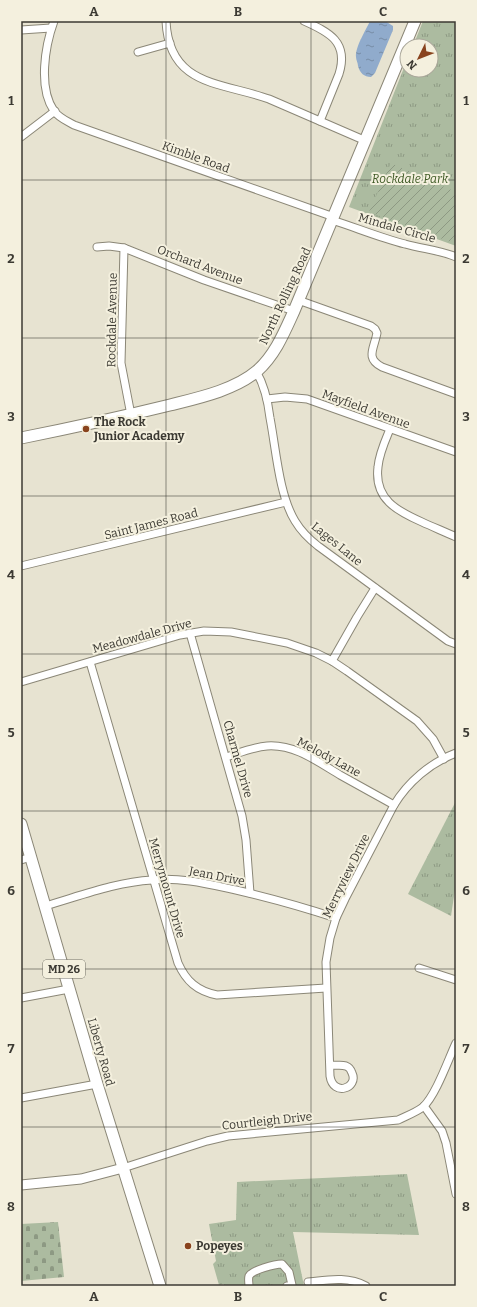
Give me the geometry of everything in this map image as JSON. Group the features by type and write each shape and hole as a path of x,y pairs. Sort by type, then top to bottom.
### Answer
{"main road":[{"name":"North Rolling Road","path":"21,438 131,415 213,392 247,378 267,361 277,348 294,312 415,21"},
{"name":"Liberty Road","path":"21,824 26,858 45,906 97,1084 160,1286"}],"street":[{"path":"21,137 55,111 48,98 45,77 46,52 54,21"},
{"path":"166,21 170,43 180,62 194,75 203,80 262,96 366,141"},
{"path":"304,21 328,32 338,44 341,52 342,67 320,121"},
{"path":"21,30 51,28"},
{"path":"138,52 170,43"},
{"name":"Kimble Road","path":"55,111 60,117 74,125 333,219"},
{"name":"Mindale Circle","path":"333,219 390,240 441,251 456,257"},
{"name":"Orchard Avenue","path":"97,247 109,246 124,248 179,270 294,312"},
{"name":"Rockdale Avenue","path":"124,248 121,363 131,415"},
{"path":"298,300 371,326 375,329 377,334 371,353 372,359 376,364 456,394"},
{"name":"Lages Lane","path":"256,371 263,383 267,399 281,482 286,502 295,521 311,540 448,641 456,644"},
{"name":"Mayfield Avenue","path":"267,399 285,397 307,399 456,452"},
{"path":"390,429 377,468 379,487 383,495 402,513 456,537"},
{"name":"Saint James Road","path":"21,566 286,502"},
{"path":"332,661 357,616 375,588"},
{"name":"Meadowdale Drive","path":"21,682 190,633 217,630 231,632 299,647 332,661 416,721 433,738 444,759"},
{"name":"Charmel Drive","path":"190,633 245,829 250,894"},
{"name":"Merrymount Drive","path":"90,662 178,963 186,979 200,990 217,995 326,988"},
{"name":"Melody Lane","path":"226,757 267,746 278,746 291,749 314,760 394,805"},
{"name":"Merryview Drive","path":"330,1065 326,962 330,938 336,918 394,805 409,785 420,775 456,753"},
{"name":"Jean Drive","path":"45,906 109,888 153,880 194,881 300,906 336,918"},
{"path":"419,968 456,980"},
{"path":"21,998 70,989"},
{"name":"Courtleigh Drive","path":"21,1185 81,1179 123,1168 207,1141 228,1136 398,1120 410,1115 424,1106 437,1084 456,1043"},
{"path":"21,1098 97,1084"},
{"path":"424,1106 442,1131 453,1162 456,1194"},
{"path":"249,1286 248,1279 253,1272 278,1264 282,1264 289,1272 289,1286"},
{"path":"308,1282 342,1279 366,1286"}],"green space":[{"name":"Rockdale Park","path":"423,21 456,21 456,246 349,207 400,78 439,78 439,38 416,38"},
{"path":"391,163 456,192 456,244 369,212"},
{"path":"456,801 456,883 451,916 408,894"},
{"path":"407,1174 419,1235 293,1232 304,1286 219,1285 213,1264 216,1261 209,1224 236,1220 237,1182"},
{"path":"58,1222 64,1277 21,1281 21,1224"}],"water":[{"path":"370,21 385,21 393,26 393,30 375,73 371,77 361,73 356,57 359,44"}],"place":[{"name":"The Rock Junior Academy","path":"86,429"},
{"name":"Popeyes","path":"188,1246"}]}
